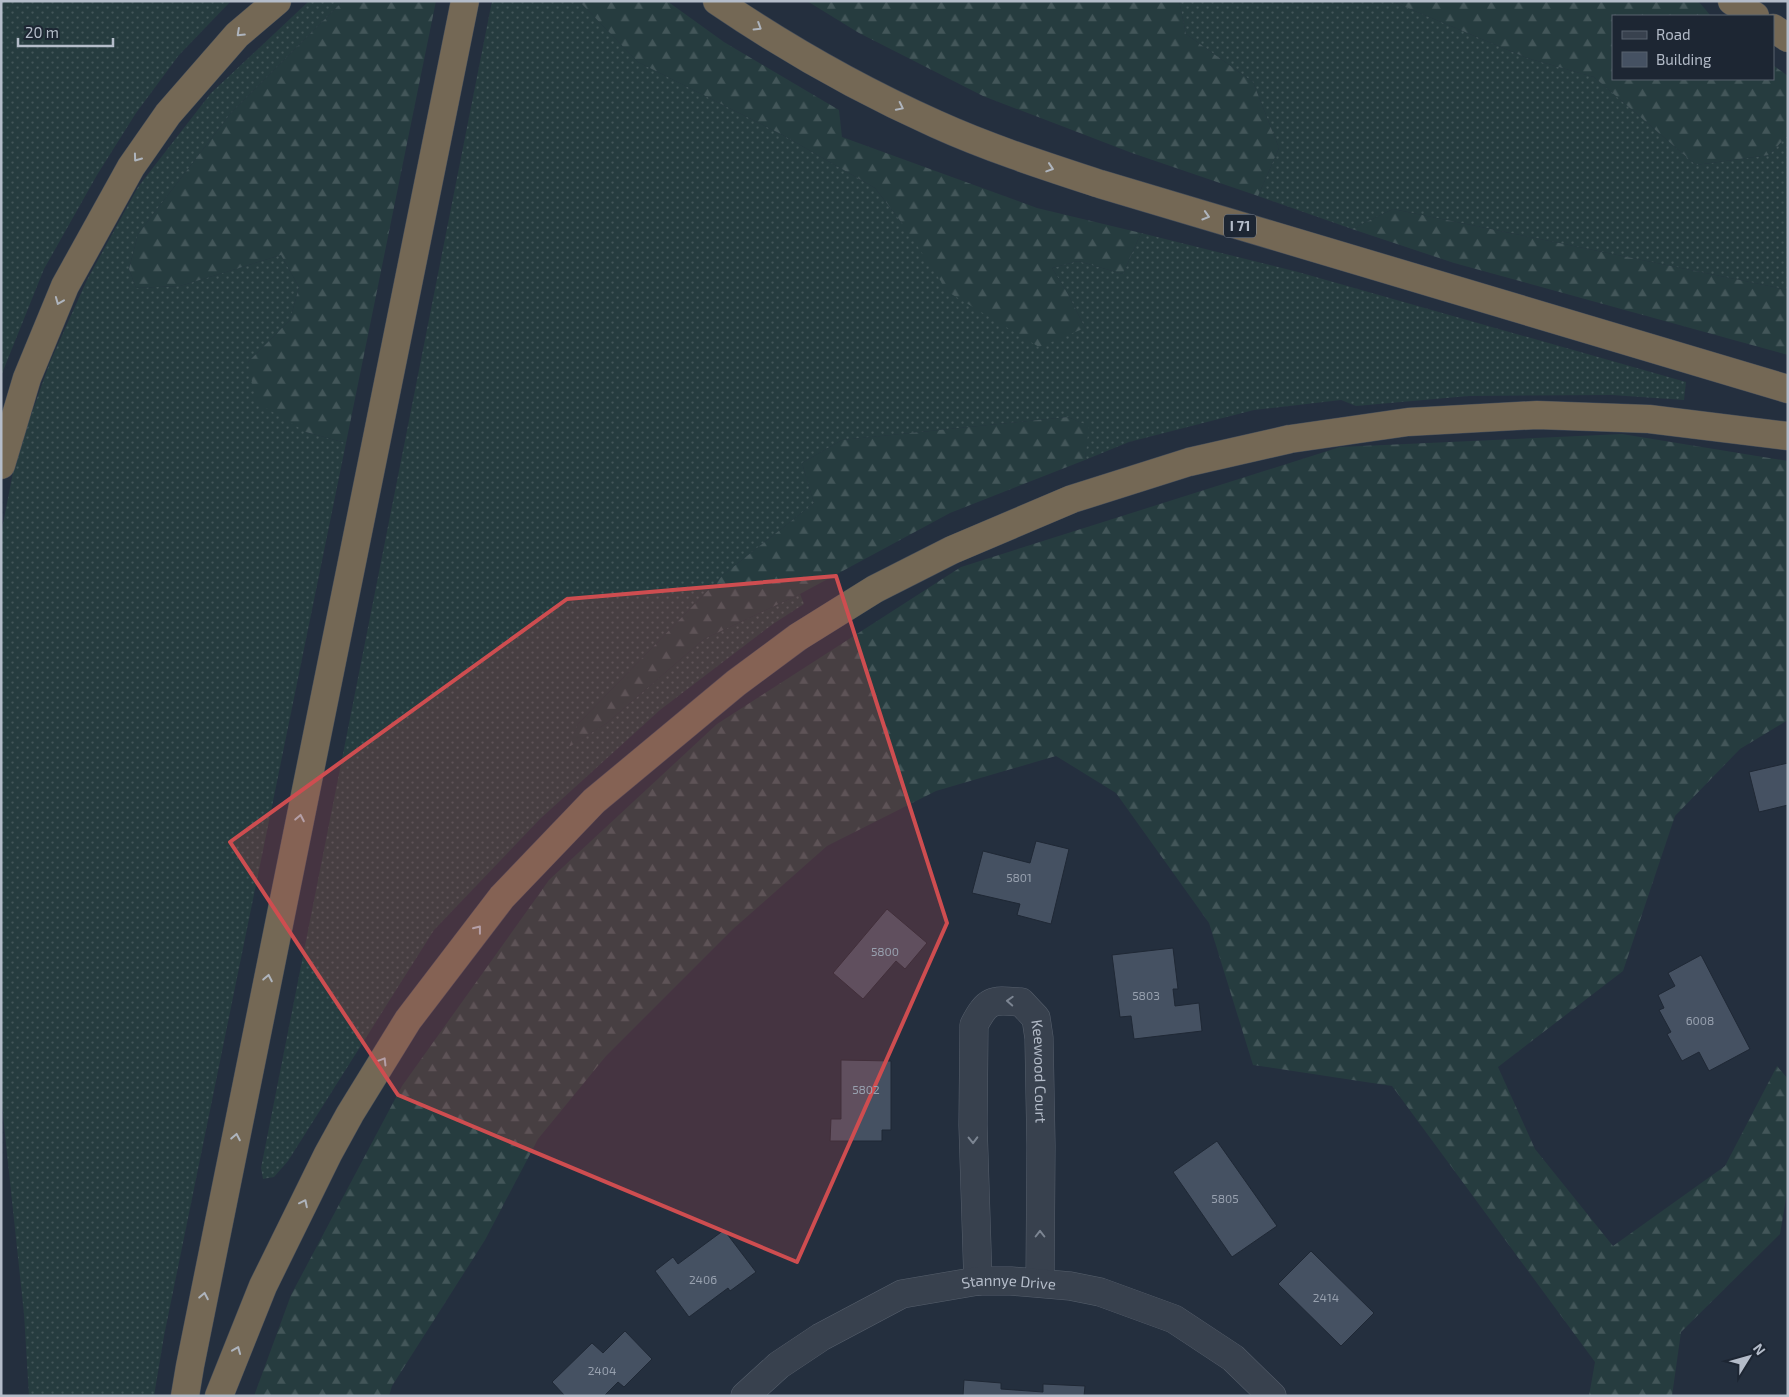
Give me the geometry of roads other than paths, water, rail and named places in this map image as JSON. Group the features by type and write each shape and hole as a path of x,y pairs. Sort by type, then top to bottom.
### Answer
{"highway":[{"path":"1,465 27,378 65,286 131,167 168,114 237,35 277,1"},
{"path":"185,1396 465,1"},
{"name":"I 71","path":"717,1 837,76 936,124 1015,156 1100,184 1788,389"},
{"path":"1732,1 1753,15"},
{"path":"1774,29 1788,38"},
{"path":"219,1396 263,1286 328,1154 350,1114 408,1020 502,897 594,801 736,682 798,637 875,589 952,550 1072,499 1190,462 1290,439 1408,422 1537,414 1649,419 1788,436"}],"street":[{"name":"Keewood Court","path":"978,1281 974,1142 974,1025 981,1010 996,1001 1021,1002 1036,1018 1039,1038 1041,1146 1040,1283"},
{"name":"Stannye Drive","path":"745,1396 779,1365 821,1337 902,1294 978,1281 1040,1283 1100,1292 1174,1319 1233,1358 1272,1396"}]}
